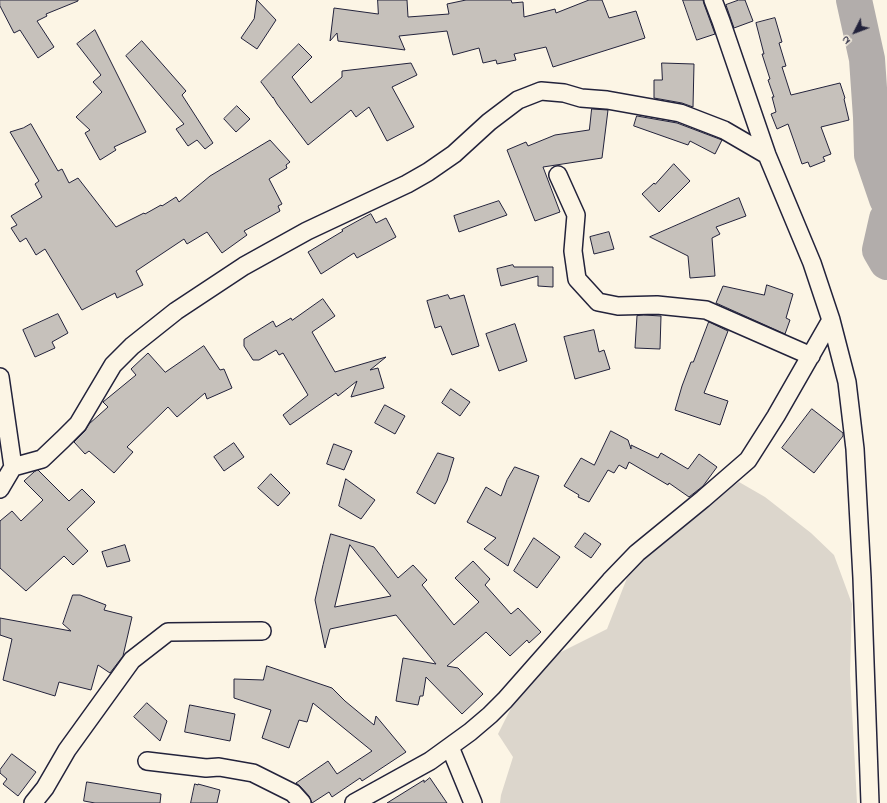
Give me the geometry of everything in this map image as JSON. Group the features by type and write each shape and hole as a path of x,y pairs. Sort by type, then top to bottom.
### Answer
{"street":[{"path":"713,0 767,155 812,263 831,320 847,382 855,449 862,578 870,803"},
{"path":"12,467 42,459 78,424 113,365 132,346 176,312 244,266 307,231 407,184 428,172 454,154 489,122 518,100 541,91 564,93 581,98 606,100 680,113 724,130 767,155"},
{"path":"558,175 576,215 573,251 577,279 598,302 618,306 657,304 706,310 811,356"},
{"path":"354,803 430,761 470,732 490,715 637,553 748,460 776,416 831,320"},
{"path":"0,377 12,467 0,489"},
{"path":"32,803 45,788 67,750 132,660 168,632 262,631"},
{"path":"450,747 473,803"},
{"path":"147,761 253,773 293,793 302,803"}],"shaded area":[{"path":"739,482 765,497 811,533 834,555 852,604 850,674 857,803 500,803 501,795 513,757 498,734 525,680 553,656 607,629 627,578 682,520"}],"building":[{"path":"0,0 78,1 46,14 47,16 37,21 54,47 38,58 20,30 14,33 0,6"},
{"path":"257,0 276,20 257,49 241,38 254,19"},
{"path":"378,0 407,0 408,17 449,14 447,4 466,0 511,0 512,3 523,2 524,17 555,9 556,13 589,0 602,0 609,18 636,11 645,38 553,67 546,47 514,54 516,60 497,64 496,60 483,63 479,48 453,55 447,31 399,36 405,50 338,41 337,33 330,41 334,8 378,14"},
{"path":"683,0 703,0 715,34 697,40"},
{"path":"739,0 745,0 753,21 734,28 726,5"},
{"path":"775,18 782,42 779,43 786,66 782,67 791,95 840,83 845,98 849,120 821,127 831,154 823,157 825,161 810,167 808,162 802,164 788,124 777,129 771,114 776,112 772,97 774,97 768,80 770,79 762,54 764,54 756,23"},
{"path":"95,30 146,132 114,147 116,150 100,160 85,133 90,130 76,117 102,92 93,82 101,75 77,44"},
{"path":"142,41 186,91 182,95 213,143 205,149 197,140 188,146 176,129 184,124 126,56"},
{"path":"299,44 312,57 292,77 311,103 342,77 342,71 411,63 417,75 392,87 414,127 387,141 369,107 356,117 351,110 308,145 261,82"},
{"path":"662,63 694,64 693,107 682,103 654,98 654,80 662,80"},
{"path":"237,106 250,119 236,132 224,119"},
{"path":"592,109 608,110 602,158 543,167 560,212 535,221 507,150 526,142 528,146 555,135 589,130"},
{"path":"637,116 677,123 722,140 715,154 690,141 688,145 634,126"},
{"path":"31,124 58,171 62,169 69,183 78,178 116,227 161,205 162,206 176,197 179,202 210,176 270,140 290,162 286,165 287,168 269,179 282,204 278,206 280,211 244,231 247,235 222,253 207,232 187,244 184,239 136,271 143,285 117,298 115,293 82,310 45,249 36,255 26,238 20,242 11,228 17,225 11,216 42,197 35,184 39,181 10,132"},
{"path":"674,164 690,181 659,212 642,194 654,183 655,184"},
{"path":"739,198 746,216 716,227 720,234 712,238 715,276 690,278 688,256 650,237"},
{"path":"499,201 507,215 459,232 454,216"},
{"path":"371,214 376,223 386,218 396,237 357,258 354,253 321,274 308,252 343,231 342,230"},
{"path":"609,232 614,249 594,254 590,237"},
{"path":"513,265 514,267 553,267 553,287 538,286 538,276 501,286 497,269"},
{"path":"767,285 793,294 786,318 790,320 785,334 716,303 723,286 764,295"},
{"path":"448,295 450,299 464,295 479,346 452,355 441,326 435,328 427,301"},
{"path":"323,299 335,316 312,332 335,372 386,357 370,370 378,368 384,388 351,397 357,381 338,396 336,393 290,425 283,415 308,395 283,353 279,355 276,350 259,360 253,360 244,346 244,339 273,321 276,327 291,318 292,320"},
{"path":"58,314 68,333 52,342 55,348 35,357 23,330"},
{"path":"637,316 661,316 660,349 635,348"},
{"path":"709,322 728,331 704,393 728,401 720,425 675,410 691,362 693,362"},
{"path":"515,324 527,361 499,371 486,334"},
{"path":"594,330 599,352 604,350 610,369 575,379 564,337"},
{"path":"204,346 220,370 224,369 232,388 207,399 205,393 177,417 168,407 127,447 133,452 114,473 89,451 85,454 74,442 85,431 89,424 108,407 103,402 136,375 131,369 148,353 165,372"},
{"path":"451,389 470,402 460,416 442,403"},
{"path":"385,405 405,416 395,434 375,423"},
{"path":"812,409 843,433 843,436 814,473 782,448"},
{"path":"611,431 628,440 631,449 631,445 658,458 661,453 688,469 699,454 717,467 703,486 689,497 669,483 668,485 629,462 626,469 619,465 614,473 608,470 589,502 578,497 579,495 564,486 581,458 594,465"},
{"path":"234,443 244,457 224,471 214,457"},
{"path":"334,444 352,451 344,470 327,464"},
{"path":"438,453 454,458 447,481 435,504 417,493"},
{"path":"515,467 539,476 508,566 484,549 496,538 467,522 486,487 501,496 507,480"},
{"path":"38,470 69,501 82,489 95,502 67,529 88,551 73,565 64,556 26,591 0,568 0,521 12,511 21,521 43,500 24,481"},
{"path":"271,474 290,493 278,506 258,488"},
{"path":"346,479 375,500 361,519 339,506"},
{"path":"585,533 601,544 591,558 575,547"},
{"path":"331,534 374,547 398,578 413,565 427,580 422,585 454,625 479,602 455,578 473,561 490,579 485,585 511,614 518,608 541,632 529,643 527,640 510,656 486,632 447,666 458,668 483,694 462,714 426,677 423,696 420,696 418,705 396,701 403,658 436,664 396,615 330,629 325,648 315,600","holes":["350,545 391,596 335,607"]},
{"path":"534,538 560,557 537,588 514,571"},
{"path":"125,545 130,561 107,567 102,552"},
{"path":"73,595 80,595 106,605 104,610 132,617 123,656 110,673 98,665 91,690 59,682 55,696 3,680 12,639 0,635 0,618 71,631 63,624"},
{"path":"267,666 332,688 374,725 376,716 406,752 362,781 360,778 332,797 329,792 312,803 309,796 296,783 328,761 337,774 372,751 313,703 307,722 299,720 289,748 262,738 271,710 234,698 234,679 263,680"},
{"path":"147,703 167,721 160,741 134,717"},
{"path":"190,705 235,714 230,741 185,732"},
{"path":"12,754 36,772 18,796 3,784 7,779 0,773 0,770"},
{"path":"430,778 447,803 387,803 424,780 424,782"},
{"path":"87,782 161,794 160,803 95,803 84,801"},
{"path":"195,784 220,790 217,803 191,803"}],"waterway":[{"path":"854,0 867,59 872,155 887,199"},
{"path":"887,219 880,250 887,262"}]}
